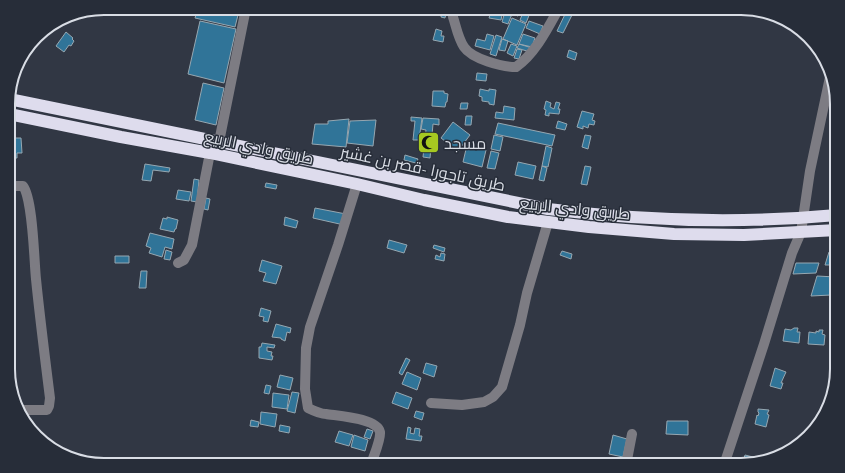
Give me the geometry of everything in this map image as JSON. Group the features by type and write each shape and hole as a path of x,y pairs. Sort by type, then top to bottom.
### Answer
{"highway":[{"name":"طريق تاجورا -قصر بن غشير","path":"15,100 548,209 675,220 748,221 830,216"},
{"name":"طريق وادي الربيع","path":"15,115 121,137 210,153 357,184 465,209 508,217 588,227 674,234 744,235 830,230"}],"street":[{"path":"219,142 245,15"},
{"path":"453,16 460,40 469,52 498,65 516,67 540,41 555,15"},
{"path":"726,458 764,344 792,252 801,232 810,171 828,86"},
{"path":"178,263 184,260 192,245 210,153"},
{"path":"357,184 310,327 306,348 305,389 308,408 325,414 358,418 376,425 380,436 373,458"},
{"path":"15,186 23,186 26,190 30,212 50,398 50,406 47,410 25,410"},
{"path":"431,403 462,405 484,402 493,397 502,387 520,325 526,293 548,222"},
{"path":"627,458 632,434"}],"building":[{"path":"196,15 238,15 235,27 195,18"},
{"path":"441,15 446,15 445,18 441,17"},
{"path":"490,15 502,15 501,20 489,18"},
{"path":"504,15 512,15 508,24 502,22"},
{"path":"522,15 529,15 526,23 520,20"},
{"path":"565,15 572,15 563,33 557,31"},
{"path":"512,18 526,24 517,45 503,39"},
{"path":"200,21 236,29 224,83 188,74"},
{"path":"529,21 543,26 540,34 526,28"},
{"path":"436,29 442,31 441,36 444,36 443,42 433,40"},
{"path":"66,32 73,38 72,39 74,41 64,52 56,46"},
{"path":"487,34 494,36 490,50 475,46 477,39 485,41"},
{"path":"523,34 535,38 532,47 519,44"},
{"path":"496,35 502,37 496,56 490,54"},
{"path":"502,39 508,41 505,51 499,50"},
{"path":"511,44 517,46 513,56 507,53"},
{"path":"519,44 532,48 530,52 517,48"},
{"path":"517,49 522,50 519,59 514,58"},
{"path":"569,50 577,53 575,60 567,57"},
{"path":"477,73 487,74 486,81 476,80"},
{"path":"203,83 224,88 216,125 195,120"},
{"path":"480,89 489,91 489,89 496,90 494,105 489,104 489,102 482,101 482,97 479,96"},
{"path":"433,91 444,91 444,93 448,94 445,107 432,106"},
{"path":"546,101 551,103 550,107 554,109 556,102 560,103 558,109 560,109 559,114 549,113 549,116 545,115 546,110 544,109"},
{"path":"461,103 468,103 467,109 460,109"},
{"path":"504,106 515,108 514,120 495,118 496,112 503,113"},
{"path":"582,111 594,114 592,120 595,121 594,125 589,124 588,128 583,126 583,129 577,127"},
{"path":"466,116 472,116 471,125 465,125"},
{"path":"411,117 422,118 419,140 413,140 415,121 411,121"},
{"name":"مسجد","path":"423,118 439,119 439,125 433,124 430,158 423,157 426,130 421,129"},
{"path":"349,119 346,147 312,144 315,124 328,124 328,121"},
{"path":"376,120 373,146 347,143 350,121"},
{"path":"558,121 567,124 565,130 556,128"},
{"path":"453,122 470,135 458,151 441,138"},
{"path":"498,123 555,135 552,146 495,134"},
{"path":"494,135 503,137 500,151 491,149"},
{"path":"585,135 591,136 588,149 582,147"},
{"path":"15,138 21,138 22,153 17,153 17,158 15,158"},
{"path":"467,145 486,150 482,167 463,162"},
{"path":"546,146 552,148 548,167 542,166"},
{"path":"491,151 499,153 495,169 487,168"},
{"path":"405,155 418,159 416,163 404,160"},
{"path":"518,162 536,166 533,179 515,175"},
{"path":"145,164 170,168 169,172 153,170 151,181 142,180"},
{"path":"542,166 547,168 544,181 539,180"},
{"path":"585,166 591,167 587,185 581,184"},
{"path":"194,179 199,180 197,202 191,201"},
{"path":"266,183 277,185 276,189 265,187"},
{"path":"178,190 191,192 189,201 176,199"},
{"path":"206,198 210,199 208,210 204,209"},
{"path":"315,208 346,214 344,225 313,218"},
{"path":"167,217 178,220 174,232 160,229 163,218 167,219"},
{"path":"285,217 298,221 296,228 284,225"},
{"path":"150,233 174,239 172,249 165,247 162,257 149,253 151,248 146,246"},
{"path":"389,240 407,245 404,253 387,248"},
{"path":"434,245 445,248 444,252 433,248"},
{"path":"166,250 172,252 170,260 164,259"},
{"path":"562,251 572,254 571,259 560,255"},
{"path":"829,252 830,252 830,265 825,265"},
{"path":"441,253 445,254 444,261 435,259 436,255 440,257"},
{"path":"115,256 129,256 129,263 115,263"},
{"path":"262,260 282,266 276,284 263,281 266,273 259,271"},
{"path":"796,263 819,263 816,273 793,274"},
{"path":"141,271 147,271 146,288 139,288"},
{"path":"817,276 830,277 830,295 811,296"},
{"path":"261,308 271,311 268,322 263,321 264,317 259,316"},
{"path":"276,324 291,328 290,333 287,332 285,341 281,338 272,337"},
{"path":"798,328 797,332 800,332 799,343 783,341 785,329 791,330"},
{"path":"819,330 823,330 822,334 825,335 824,345 808,344 809,332 816,333 816,331 819,332"},
{"path":"262,343 275,345 274,348 267,347 267,351 272,352 272,360 259,358 259,347 261,347"},
{"path":"406,358 410,360 402,375 399,373"},
{"path":"426,363 437,366 434,377 423,373"},
{"path":"775,368 786,372 781,383 783,383 781,389 770,386"},
{"path":"407,372 421,378 417,390 402,384"},
{"path":"280,375 293,378 290,390 277,387"},
{"path":"266,385 271,386 269,394 264,393"},
{"path":"292,392 299,393 295,413 287,411"},
{"path":"396,392 412,398 408,409 392,403"},
{"path":"273,393 289,395 287,409 272,407"},
{"path":"758,409 769,410 767,414 769,415 766,427 755,424 759,413"},
{"path":"416,411 424,413 422,420 414,417"},
{"path":"261,412 277,414 275,427 260,424"},
{"path":"251,420 259,422 258,427 250,426"},
{"path":"667,421 688,421 688,435 666,434"},
{"path":"280,425 290,427 289,433 279,431"},
{"path":"408,427 411,428 410,433 414,434 415,428 420,429 419,436 422,436 421,441 406,439"},
{"path":"367,429 373,431 370,439 364,437"},
{"path":"339,431 353,435 349,446 335,442"},
{"path":"354,435 368,440 365,451 351,447"},
{"path":"613,435 627,439 623,457 609,454"},
{"path":"745,455 753,457 747,458 744,458"}],"place":[{"name":"مسجد","path":"428,143"}]}
